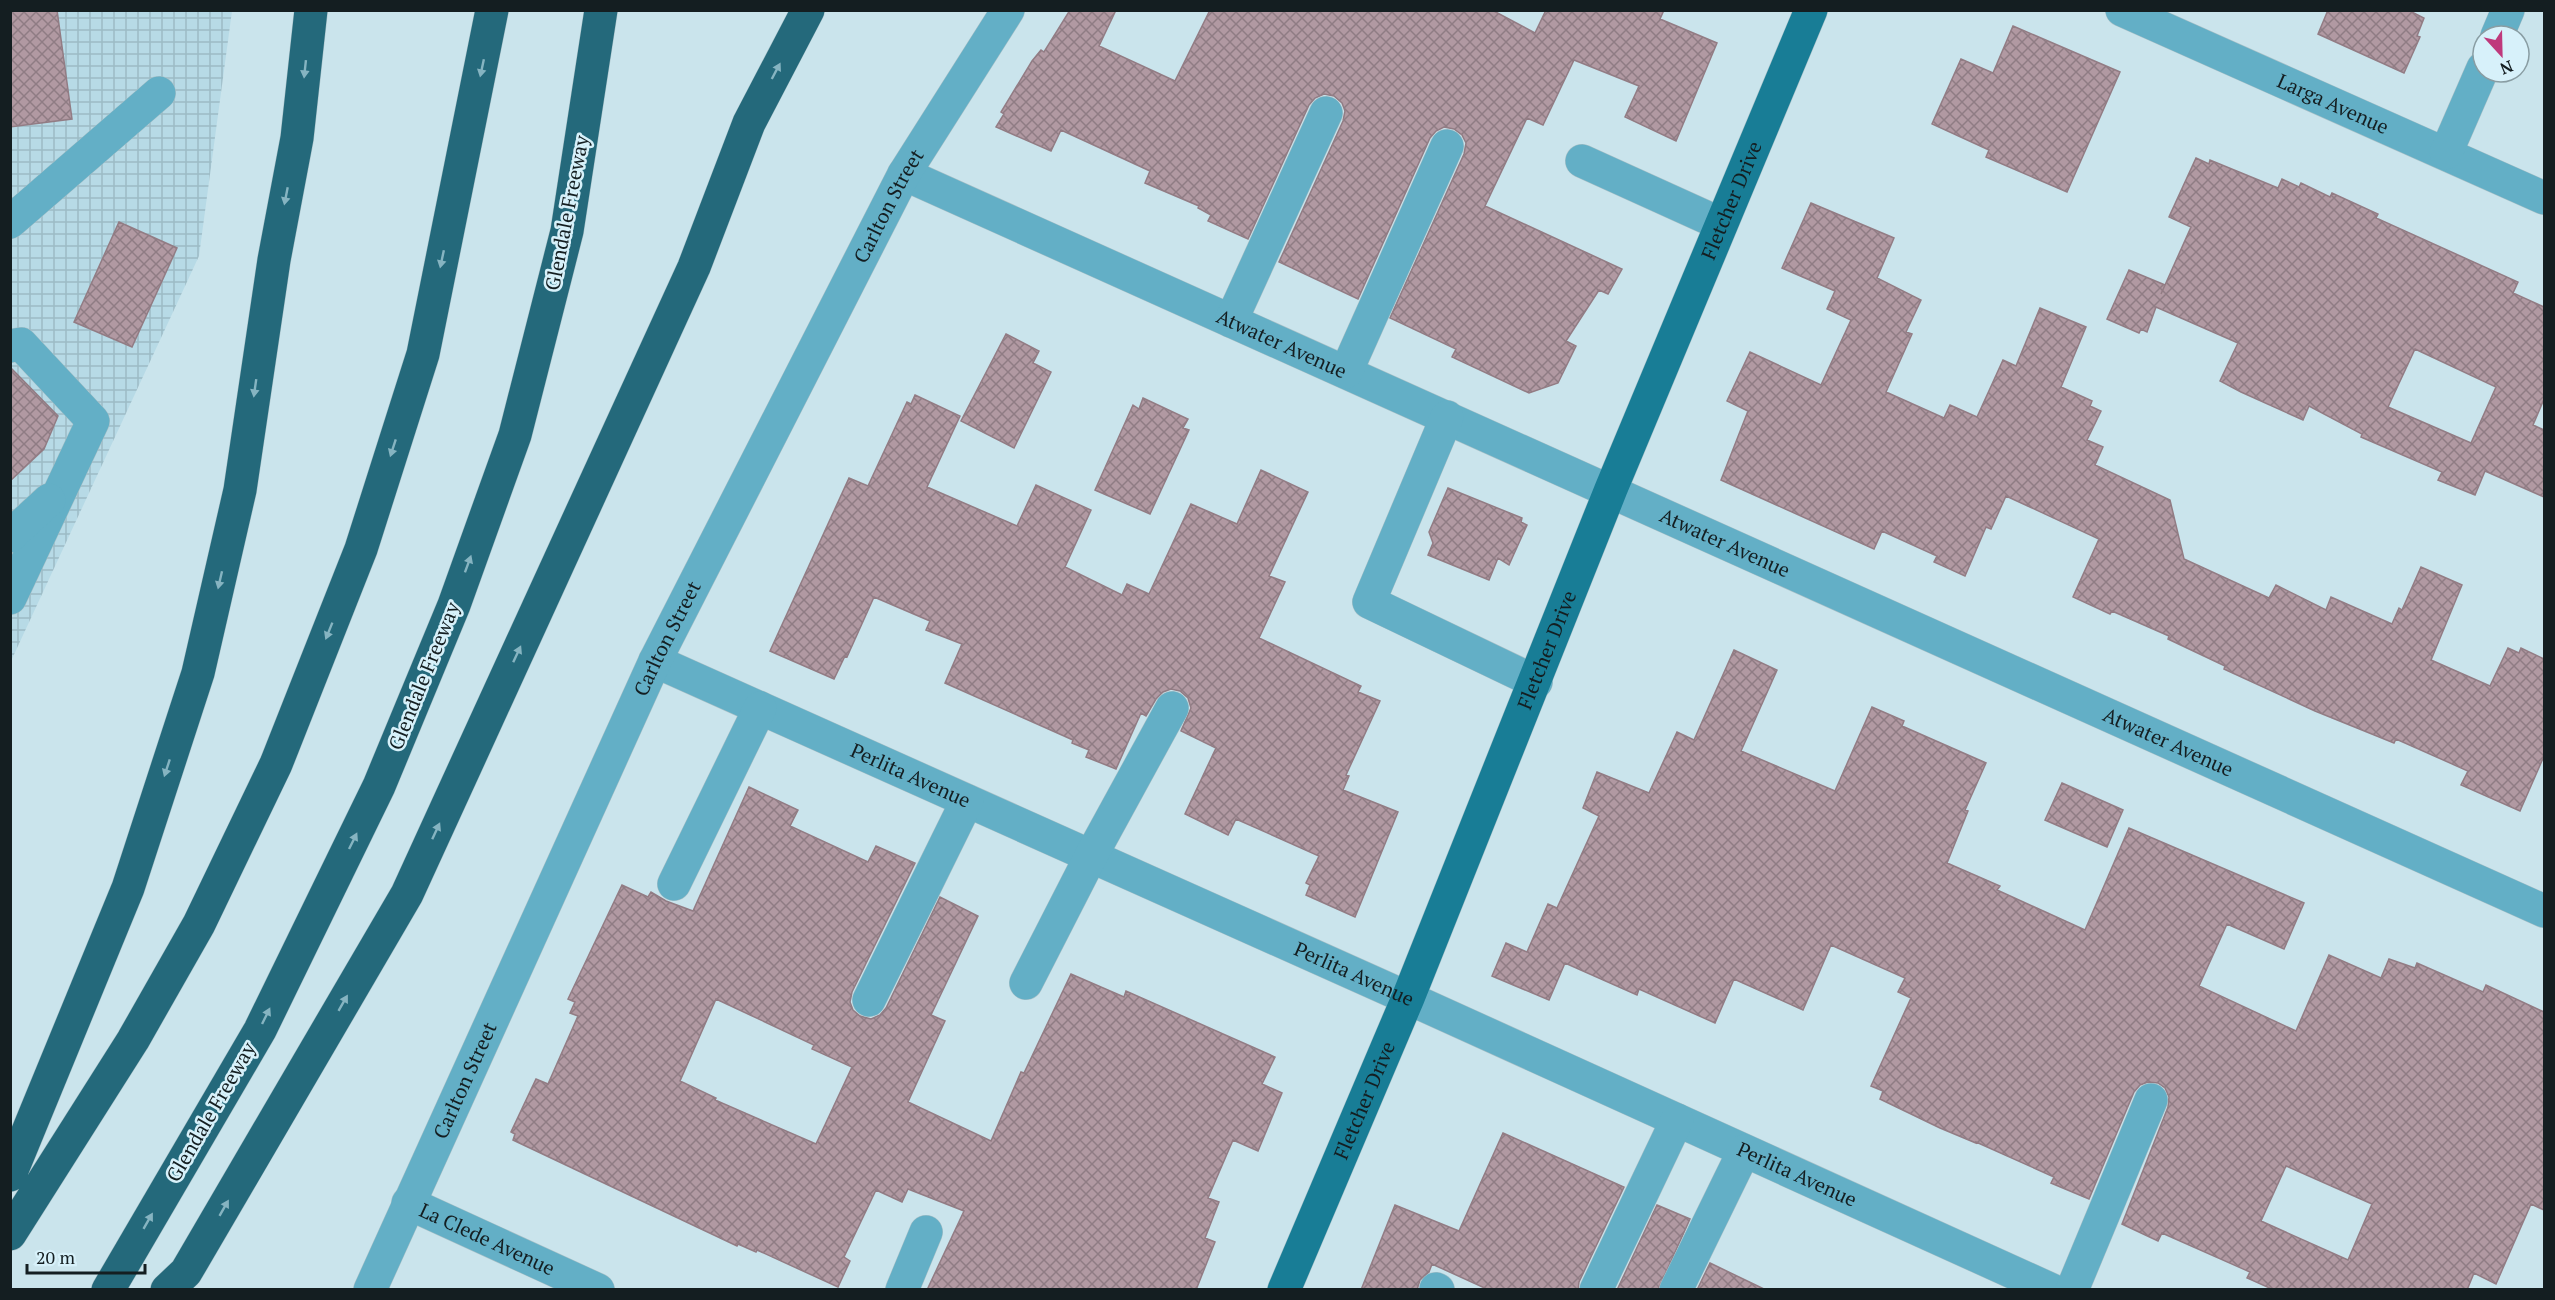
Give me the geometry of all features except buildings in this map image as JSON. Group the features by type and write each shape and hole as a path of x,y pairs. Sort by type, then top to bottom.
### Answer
{"highway":[{"path":"10,1175 128,888 198,673 240,490 274,260 297,138 311,10"},
{"path":"10,1234 133,1040 200,924 276,764 361,549 423,354 492,10"},
{"name":"Glendale Freeway","path":"108,1290 260,1030 379,786 454,605 515,435 567,231 601,10"},
{"path":"167,1290 186,1272 407,894 694,267 749,123 808,10"}],"main road":[{"name":"Fletcher Drive","path":"1284,1290 1408,998 1536,682 1611,489 1810,10"}],"street":[{"name":"Carlton Street","path":"370,1290 655,661 904,174 1008,10"},
{"name":"Larga Avenue","path":"2122,10 2544,198"},
{"path":"2502,24 2508,10"},
{"path":"2446,153 2476,84"},
{"path":"10,222 159,93"},
{"path":"1231,321 1326,113"},
{"path":"1346,372 1447,146"},
{"path":"1582,161 1721,224"},
{"name":"Atwater Avenue","path":"904,174 1611,489 2544,910"},
{"path":"10,346 21,344 93,421 10,598"},
{"path":"1447,417 1369,602 1536,682"},
{"path":"10,536 62,489"},
{"name":"Perlita Avenue","path":"655,661 1408,998 2052,1290"},
{"path":"674,884 760,708"},
{"path":"1026,983 1091,856 1172,708"},
{"path":"869,1000 967,801"},
{"path":"2073,1290 2151,1100"},
{"path":"1596,1290 1677,1120"},
{"path":"1676,1290 1744,1151"},
{"name":"La Clede Avenue","path":"408,1203 598,1290"},
{"path":"902,1290 926,1232"}],"shaded area":[{"path":"11,11 232,11 199,256 11,661"}]}
